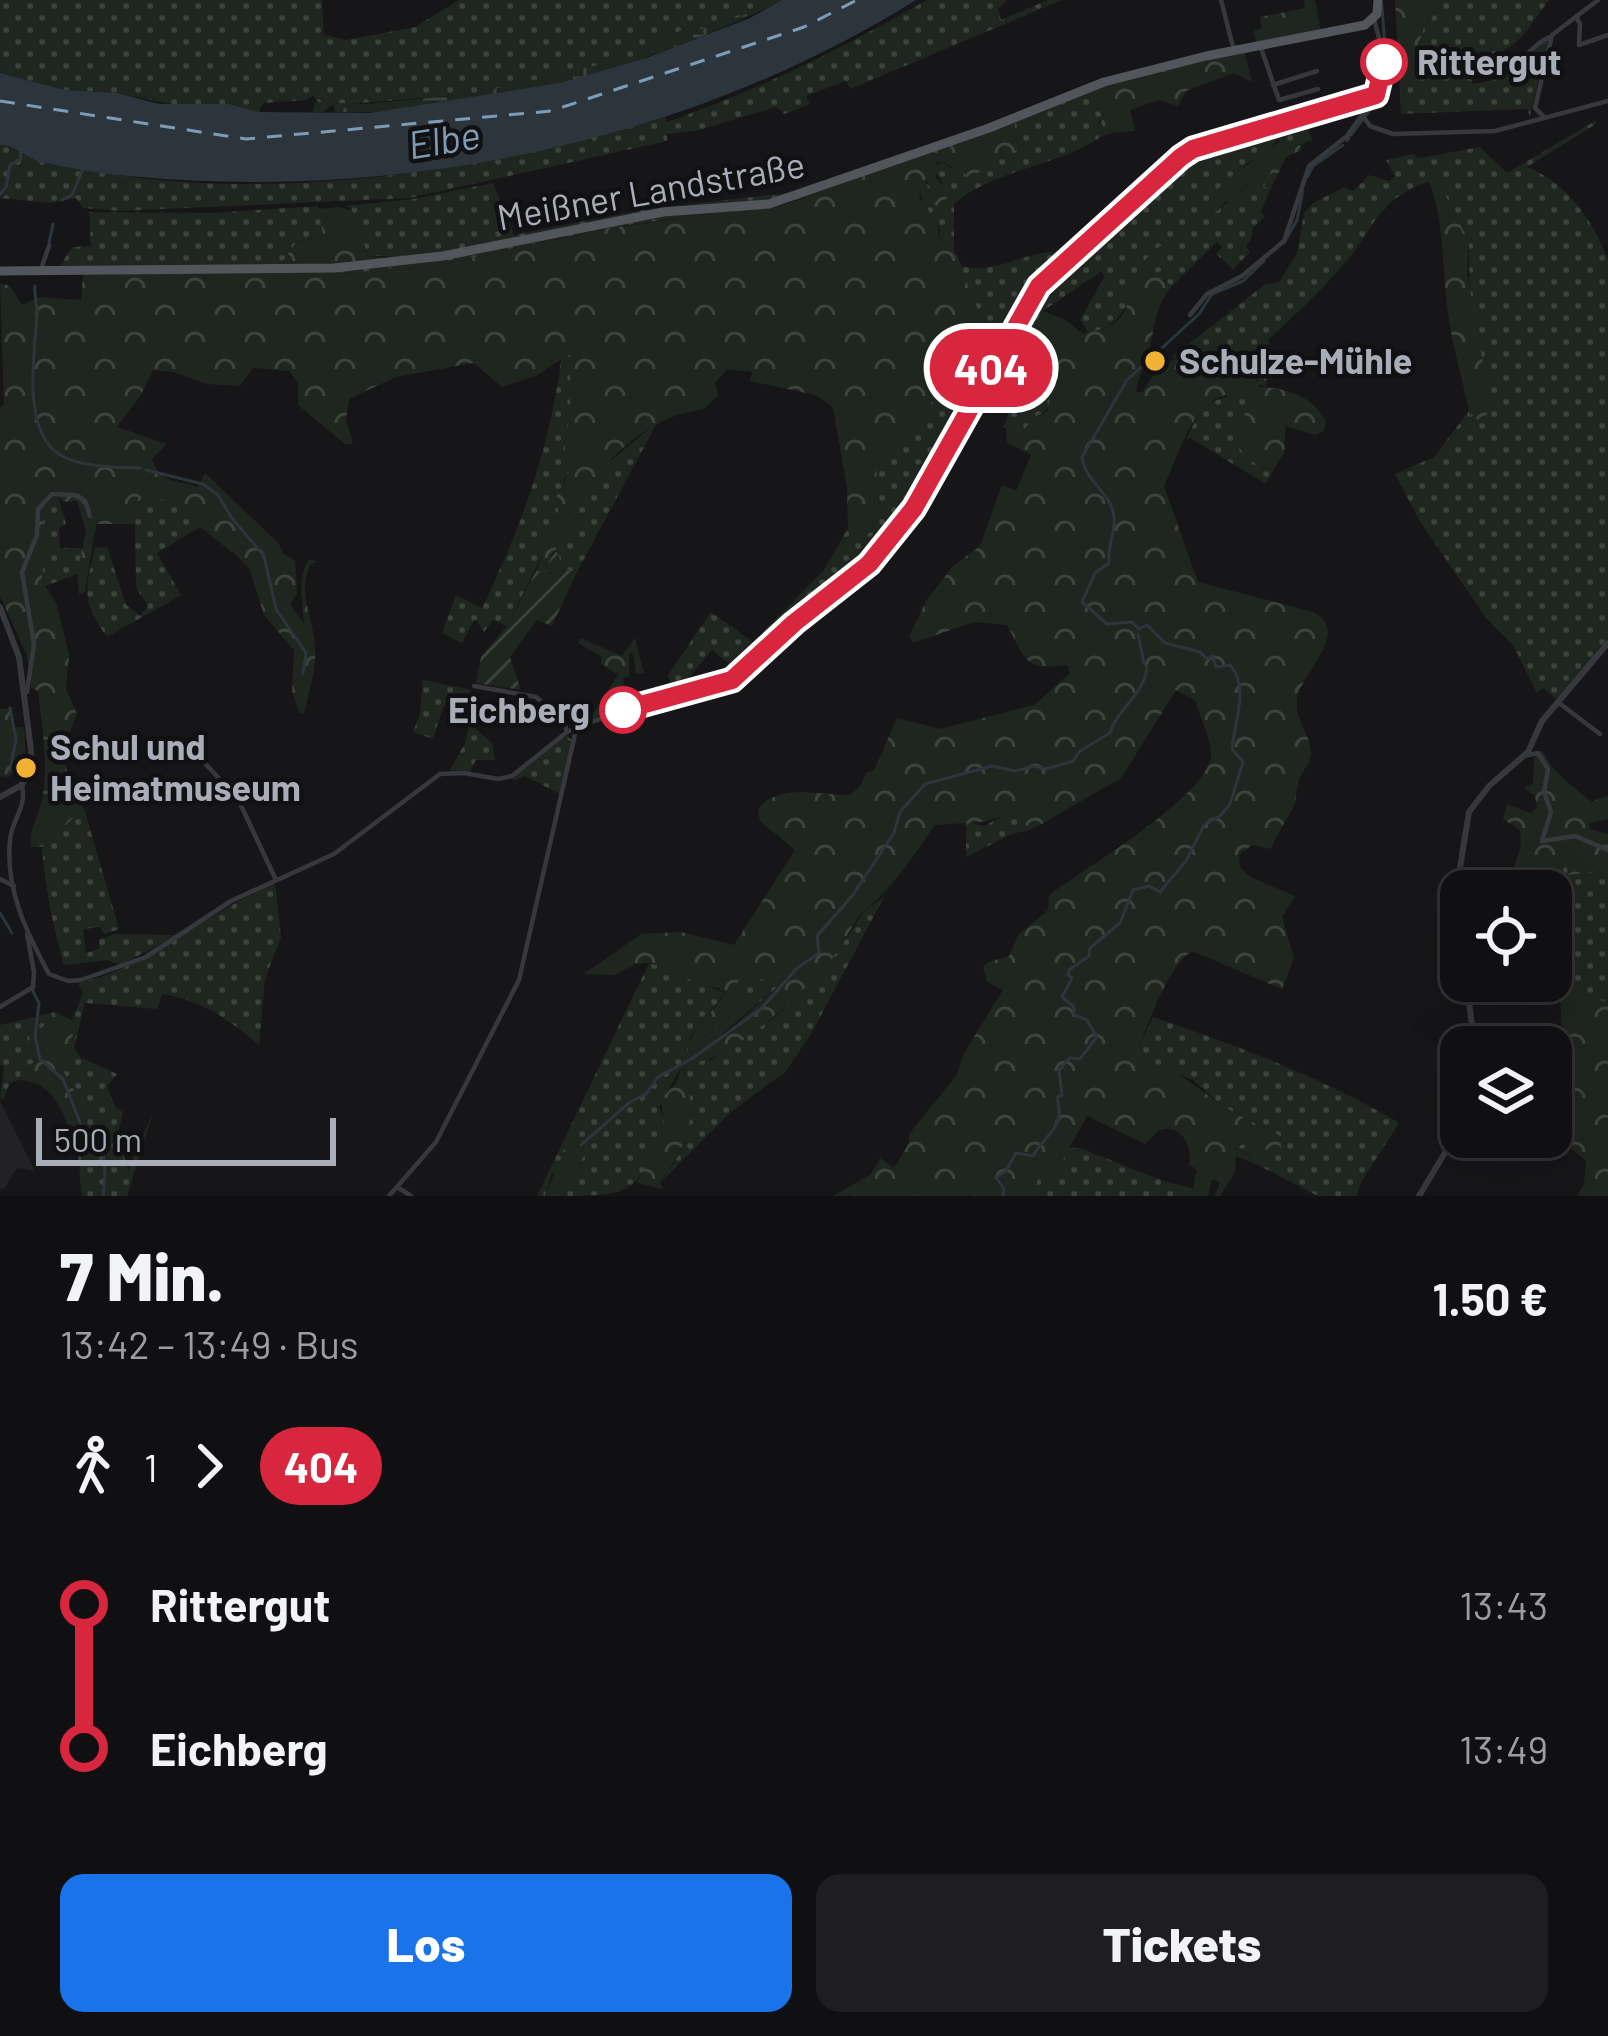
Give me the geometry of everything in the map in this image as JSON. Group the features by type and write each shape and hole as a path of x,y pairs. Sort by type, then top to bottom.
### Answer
{"main road":[{"path":"1374,19 1378,0"},
{"name":"Meißner Landstraße","path":"0,271 296,269 411,261 663,212 769,204 989,128 1104,82 1206,56 1361,26 1374,19"}],"street":[{"path":"1222,0 1234,50"},
{"path":"1499,77 1598,0"},
{"path":"1576,16 1579,45 1608,35"},
{"path":"1190,315 1207,294 1242,276 1284,242 1309,166 1362,118 1383,76 1384,57 1374,19"},
{"path":"1528,123 1551,37"},
{"path":"1260,46 1279,100 1318,89"},
{"path":"1273,85 1317,71"},
{"path":"0,607 20,657 27,692 31,763 10,840 20,921 40,950 49,974 68,981 93,977 146,957 231,901 334,854 435,777 448,773 492,779 512,776 567,732 628,708 732,680 794,623 856,577 899,529 1030,298 1049,276 1186,153 1376,95"},
{"path":"1352,101 1373,128 1393,134 1495,130 1608,101"},
{"path":"1535,108 1545,118"},
{"path":"40,272 49,246"},
{"path":"27,692 34,650 22,572 37,535 38,509 52,494 67,494 85,501 90,516"},
{"path":"1459,870 1467,819 1479,796 1532,749 1542,721 1608,643"},
{"path":"474,686 507,688 536,697 564,721 567,732"},
{"path":"1561,699 1600,734"},
{"path":"389,1196 436,1142 519,980 576,730"},
{"path":"188,745 238,799 280,879"},
{"path":"1532,749 1548,769 1544,792 1551,812 1542,841 1575,836 1608,850"},
{"path":"0,797 22,785"},
{"path":"0,879 14,886"},
{"path":"0,1007 33,987 27,934"},
{"path":"1419,1196 1442,1158"},
{"path":"397,1187 411,1196"}],"shaded area":[{"path":"0,1101 35,1171 17,1168 4,1189 0,1188"}],"green space":[{"path":"0,0 322,0 324,35 346,40 415,27 459,0 766,0 733,19 695,31 690,26 668,37 654,52 533,81 472,94 322,106 313,96 263,103 259,112 229,104 185,107 117,93 65,90 0,73"},
{"path":"766,0 783,0 679,45 565,82 448,105 335,112 333,104 323,112 313,112 315,102 365,104 472,94 654,52 658,36 668,37 691,25 696,31 724,22"},
{"path":"927,0 1007,0 998,9 1001,20 1048,0 1062,0 850,89 846,81 806,96 810,104 784,114 776,107 696,131 667,134 667,141 409,198 120,211 83,208 76,198 50,203 0,198 0,145 41,162 97,172 196,183 263,184 401,174 537,151 701,110 800,67"},
{"path":"1304,0 1315,0 1321,31 1256,43 1254,31 1262,28 1260,17 1305,8"},
{"path":"1395,0 1445,0 1423,29 1401,114"},
{"path":"1445,0 1549,0 1516,42 1483,59 1472,84 1504,78 1542,41 1548,42 1530,116 1527,109 1401,114 1423,29"},
{"path":"1244,50 1252,82 1234,73 1186,91 1178,106 1159,100 1130,110 1135,131 1099,138 1097,126 1105,117 1083,92"},
{"path":"1083,92 1105,118 1098,122 1099,138 1064,156 987,183 954,204 954,250 962,266 989,267 1043,253 1071,253 1042,279 1026,302 904,520 871,561 789,624 740,672 712,650 682,692 674,695 668,675 711,612 753,642 824,570 848,528 852,538 872,532 882,459 902,445 935,398 971,375 956,260 924,206 923,179 931,188 943,184 934,169 941,161 951,168 987,161 996,154 1003,158 1018,148 1014,121"},
{"path":"1305,120 1312,140 1287,149 1278,139 1208,202 1217,211 1277,161 1265,187 1270,190 1261,211 1265,217 1253,228 1246,246 1250,252 1233,269 1216,254 1222,247 1217,242 1172,286 1151,272 1167,249 1141,265 1125,308 1102,329 1089,333 1080,320 1104,277 1102,271 1043,311 1036,322 1062,383 1053,402 1022,435 1004,427 1010,410 1019,415 1033,389 1027,374 1021,377 1001,353 1043,284 1193,151"},
{"path":"1014,121 1018,148 1009,158 996,155 977,174 967,175 937,163 936,177 948,193 945,204 934,206 928,182 923,180 919,198 937,222 939,239 952,247 985,327 971,351 977,363 965,381 935,398 902,445 882,459 872,531 854,543 848,528 847,487 833,407 815,395 750,381 752,372 727,369 715,383 718,395 704,409 667,419 620,451 583,496 573,524 551,555 554,571 545,575 536,571 541,543 548,540 556,524 555,499 569,472 562,455 570,418 570,354 535,376 502,387 474,363 396,377 349,399 346,419 353,444 345,444 298,405 298,383 289,371 253,368 240,386 207,384 153,370 117,427 167,444 152,459 159,473 198,487 205,473 278,543 295,561 297,594 290,604 304,624 303,576 309,560 317,561 310,565 305,586 315,656 304,714 292,691 294,650 264,615 250,570 237,556 168,502 139,492 134,524 96,524 85,592 79,594 77,574 86,531 77,501 63,502 58,495 41,506 46,537 42,580 57,605 69,655 66,689 77,714 64,748 70,796 84,808 42,847 31,847 44,786 44,746 38,691 31,688 27,656 0,596 0,407 4,405 0,283 10,286 22,305 39,297 81,300 83,275 342,274 457,261 610,228 783,205"},
{"path":"1595,121 1527,167 1554,182 1576,204 1608,259 1608,638 1557,700 1543,688 1537,693 1513,645 1486,618 1419,520 1395,474 1434,457 1469,411 1471,416 1469,241 1425,157 1480,147 1507,173"},
{"path":"1285,138 1287,149 1300,145 1302,150 1286,157 1270,190 1264,187 1274,164 1239,192 1234,203 1226,201 1217,211 1208,203 1223,182"},
{"path":"1414,154 1432,180 1388,205 1335,274 1269,339 1266,387 1258,384 1246,355 1171,358 1264,285 1279,282 1297,253 1304,213 1313,203 1345,187 1353,191 1369,175 1389,181 1395,176 1386,160"},
{"path":"1425,157 1469,241 1467,273 1491,409 1480,422 1469,411 1453,343 1438,215 1417,158"},
{"path":"493,183 514,235 647,209 787,193 775,200 390,260 389,256 368,256 351,208 343,206 413,199"},
{"path":"782,203 611,228 470,258 380,271 250,276 77,274 348,269 648,216"},
{"path":"318,206 323,235 299,242 283,261 273,264 60,266 72,247 91,246 89,212 211,213"},
{"path":"318,209 352,211 368,256 391,258 323,266 113,265 273,264 283,261 295,244 323,235"},
{"path":"1160,246 1168,248 1151,272 1164,269 1168,274 1162,281 1172,286 1159,308 1136,392 1143,392 1173,360 1242,349 1260,387 1298,395 1326,421 1324,431 1315,435 1286,426 1284,453 1274,469 1266,468 1247,457 1237,440 1254,393 1242,393 1237,403 1225,395 1194,420 1164,486 1198,582 1313,612 1324,620 1328,631 1297,701 1311,755 1293,808 1271,849 1252,845 1239,855 1240,867 1250,877 1295,896 1282,917 1294,958 1282,989 1192,951 1166,985 1134,1058 1171,1070 1226,1108 1280,1136 1282,1150 1254,1149 1240,1143 1236,1149 1259,1158 1260,1166 1236,1156 1235,1172 1220,1196 1215,1196 1220,1182 1212,1179 1208,1196 1191,1196 1197,1170 1189,1164 1187,1145 1175,1130 1161,1130 1145,1144 1087,1116 1057,1171 1038,1178 1033,1196 833,1196 871,1174 880,1158 894,1168 909,1143 909,1134 956,1076 964,1053 1003,990 987,982 983,967 1009,956 1018,935 1048,910 1049,895 1168,811 1205,772 1211,749 1196,701 1176,690 1121,778 1033,829 1007,814 981,822 935,825 812,980 752,1033 712,1058 695,1063 688,1057 688,1047 725,993 719,988 650,963 614,975 584,974 641,934 681,932 734,945 795,850 760,821 758,809 767,801 800,792 850,795 866,773 874,770 897,718 940,729 1034,705 1070,673 1067,665 1042,666 1028,660 1007,625 974,622 913,643 909,637 926,601 952,567 980,546 1002,485 1016,491 1031,455 1007,442 1006,428 1022,434 1033,417 1048,411 1061,382 1036,322 1043,311 1066,320 1083,334 1113,324 1125,310 1140,267","holes":["737,980 782,983 726,1033 699,1049 743,1000"]},
{"path":"570,354 570,418 562,455 569,472 563,481 558,523 507,626 493,620 484,632 475,619 462,643 442,633 456,595 482,608 532,487 550,425 561,360"},
{"path":"1254,393 1262,468 1274,469 1266,484 1190,438 1186,440 1209,404"},
{"path":"658,421 577,572 564,570 556,550 576,519 580,500 601,469"},
{"path":"139,492 168,502 202,526 157,553 181,595 107,637 88,594 95,548 107,547 126,605 140,615 148,606 136,579 134,500"},
{"path":"58,495 66,524 59,528 60,548 83,548 77,574 45,586 41,506"},
{"path":"556,550 564,570 577,572 552,626 537,620 510,657 521,690 476,683 481,657 507,626 536,571 552,574 549,562"},
{"path":"581,638 622,656 635,638 644,673 636,674 633,653 629,653 629,676 623,678 626,703 587,723 618,675 601,664 602,657 578,643"},
{"path":"423,680 471,690 465,715 443,707 433,739 413,732"},
{"path":"10,708 13,728 24,727 26,762 8,777 0,776 0,709"},
{"path":"469,723 492,743 495,760 476,760 470,772 450,770 466,741"},
{"path":"565,735 572,740 560,794 525,776 513,781 513,777"},
{"path":"1542,750 1558,773 1592,802 1608,795 1608,819 1589,823 1590,829 1608,834 1608,861 1591,872 1572,874 1567,866 1513,870 1520,830 1503,819 1507,804 1530,813 1537,808 1535,796 1524,788 1533,784 1534,758"},
{"path":"84,808 119,929 104,934 100,927 83,929 86,953 99,949 99,939 116,934 178,935 120,965 107,960 64,965 53,921 42,847"},
{"path":"1007,814 1033,829 966,857 966,822 984,826"},
{"path":"1608,861 1608,1003 1576,992 1572,998 1572,874 1590,872"},
{"path":"275,883 281,937 265,979 259,1045 214,1012 176,997 162,994 157,1009 85,1003 74,1048 80,1057 117,1074 107,1086 115,1107 123,1112 118,1133 128,1171 153,1112 127,1196 82,1196 78,1154 100,1145 88,1130 84,1107 60,1066 73,1043 72,1020 83,993 78,983 153,953"},
{"path":"884,897 810,1036 785,1072 731,1112 660,1183 679,1155 688,1129 684,1069 659,1107 665,1123 641,1175 632,1184 608,1194 564,1196 584,1155 551,1175 545,1196 537,1196 649,963 725,993 689,1038 710,1061 775,1017 838,951 865,910"},
{"path":"737,980 782,983 703,1050 699,1048 743,1000"},
{"path":"1576,992 1608,1003 1608,1196 1577,1196 1584,1184 1586,1160 1572,1150 1572,1026 1562,1026 1561,1013"},
{"path":"55,1012 29,1035 35,1061 0,1098 4,1067 0,1065 0,1025"},
{"path":"55,1012 72,1020 73,1043 60,1066 84,1107 88,1130 102,1145 78,1154 52,1096 33,1082 19,1080 21,1072 35,1061 29,1035"},
{"path":"1153,1017 1279,1064 1399,1123 1356,1196 1318,1196 1260,1166 1258,1157 1237,1146 1247,1143 1282,1150 1280,1136 1222,1106 1192,1079 1133,1059"},
{"path":"682,1067 691,1114 684,1141 660,1182 663,1189 637,1183 664,1123 661,1099 676,1083"},
{"path":"573,1140 584,1155 564,1196 545,1196 568,1141"},
{"path":"1069,1148 1192,1188 1191,1196 1033,1196 1038,1178 1057,1170"}],"water":[{"name":"Elbe","path":"782,0 916,0 828,49 736,91 641,124 543,150 443,169 240,182 140,177 41,162 0,145 0,73 65,90 117,93 159,104 229,104 259,112 370,113 560,83 649,57 750,18"}],"waterway":[{"path":"1351,135 1382,94 1387,78 1382,5"},
{"path":"1308,176 1313,166 1343,145"},
{"path":"0,194 10,165 21,159 20,148"},
{"path":"62,200 72,195 83,169"},
{"path":"1284,243 1297,220 1303,191"},
{"path":"49,243 53,224"},
{"path":"1003,1196 996,1177 1005,1172 1016,1153 1033,1156 1054,1129 1059,1116 1057,1097 1062,1095 1059,1071 1069,1058 1080,1059 1097,1037 1087,1020 1074,1015 1074,1007 1062,997 1072,978 1069,970 1120,923 1133,890 1149,886 1160,892 1186,861 1204,825 1230,804 1243,762 1232,749 1240,694 1230,665 1216,667 1212,656 1207,659 1200,652 1165,643 1147,625 1139,629 1132,622 1107,624 1082,602 1095,573 1109,563 1114,522 1112,508 1087,473 1082,457 1127,380 1199,314 1212,294 1243,281 1264,261"},
{"path":"35,286 33,396 46,441 76,462 140,468"},
{"path":"146,470 203,484 218,495 264,556 276,609 306,653 303,674"},
{"path":"1138,634 1144,663"},
{"path":"581,1145 646,1094 658,1077 762,1008 796,969 819,953 817,936 852,896 894,833 900,812 925,784 992,766 1015,771 1073,761 1080,751 1110,733 1142,685 1147,666"},
{"path":"10,708 16,739 10,770"},
{"path":"0,913 12,933"},
{"path":"32,989 39,1003 35,1036 40,1059 63,1079 86,1138 94,1139 102,1151 103,1196"}],"ferry route":[{"path":"0,101 246,139 551,111 804,27 857,0"}],"bus line":[{"name":"404","path":"623,710 732,680 794,623 856,577 914,508 1039,286 1181,157 1193,149 1376,95 1384,62"}],"place":[{"name":"Rittergut","path":"1384,62"},
{"name":"Schulze-Mühle","path":"1155,361"},
{"name":"Eichberg","path":"623,710"},
{"name":"Schul und Heimatmuseum","path":"26,768"}]}
